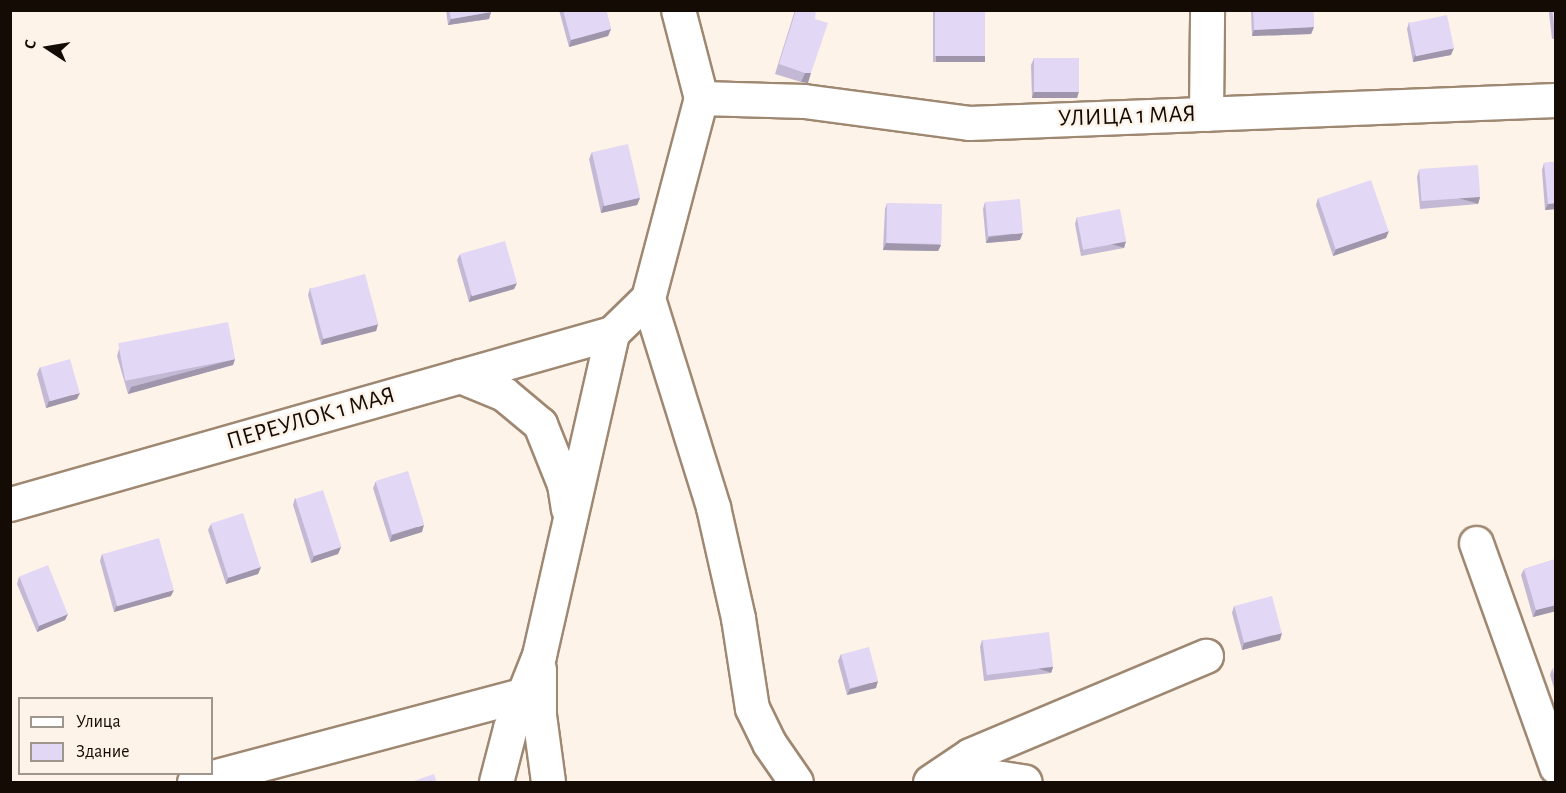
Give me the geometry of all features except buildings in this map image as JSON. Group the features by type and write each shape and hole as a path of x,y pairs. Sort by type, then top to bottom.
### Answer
{"street":[{"path":"496,783 521,695 539,655 612,333 648,297 700,99 678,10"},
{"path":"1206,114 1207,10"},
{"name":"УЛИЦА 1 МАЯ","path":"700,99 804,101 969,123 1556,100"},
{"path":"648,297 713,507 752,708 769,743 796,783"},
{"name":"ПЕРЕУЛОК 1 МАЯ","path":"10,504 612,333"},
{"path":"460,376 504,394 540,424 564,484 570,517"},
{"path":"1476,543 1556,767"},
{"path":"539,655 539,715 548,783"},
{"path":"930,783 970,755 1206,656"},
{"path":"194,783 521,695"},
{"path":"944,783 988,776 1025,783"}]}
